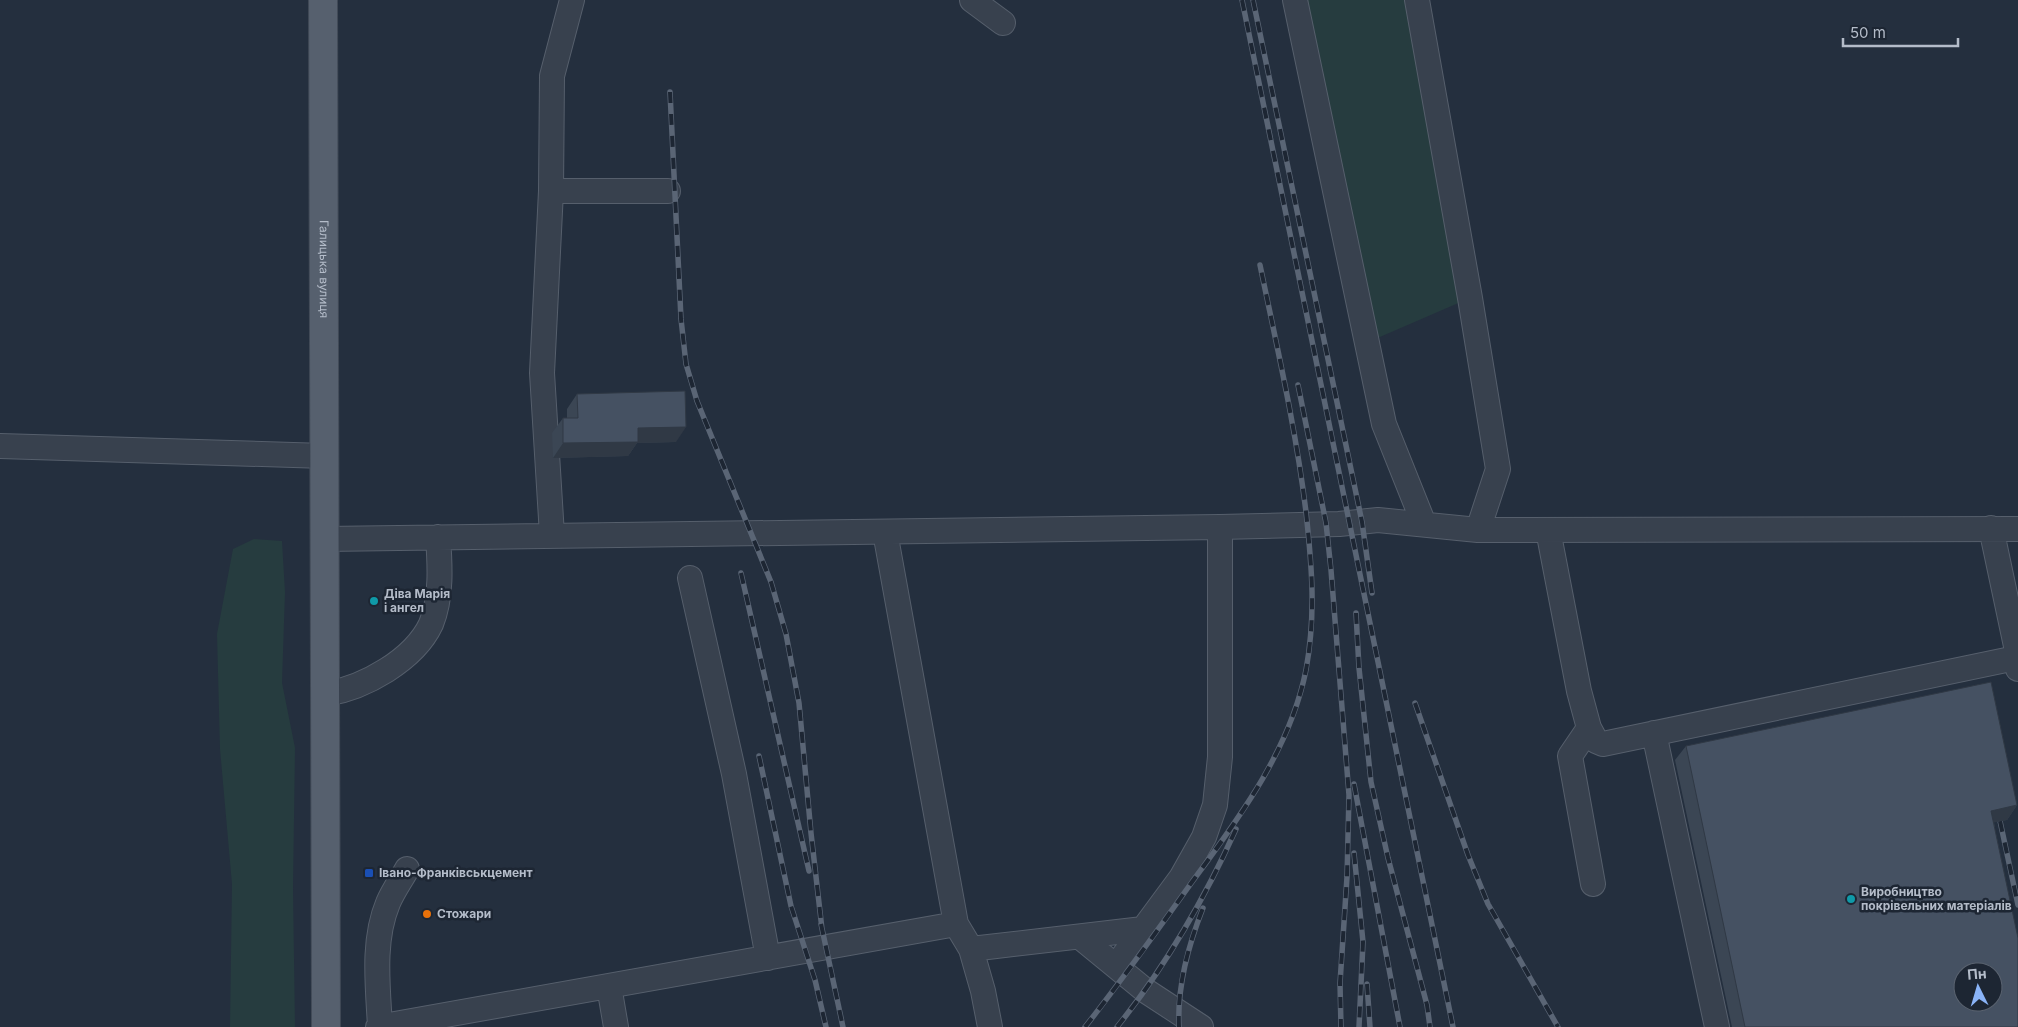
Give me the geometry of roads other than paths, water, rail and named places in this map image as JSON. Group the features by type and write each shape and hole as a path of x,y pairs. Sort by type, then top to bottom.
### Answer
{"main road":[{"name":"Галицька вулиця","path":"323,0 326,1027"}],"street":[{"path":"552,535 542,373 551,191 552,76 572,0"},
{"path":"972,0 1002,23"},
{"path":"1295,0 1384,424 1424,524"},
{"path":"1417,0 1498,469 1478,530"},
{"path":"551,191 668,191"},
{"path":"0,446 324,456"},
{"path":"325,538 1220,527 1339,524 1378,520 1478,530 2018,528"},
{"path":"1116,966 1180,878 1204,837 1215,805 1220,757 1220,527"},
{"path":"1548,530 1579,690 1589,728 1596,741 1603,744 2017,663 2016,646 1991,528"},
{"path":"885,532 956,924 971,949 983,991 990,1027"},
{"path":"326,694 342,692 361,685 395,665 416,645 430,625 439,592 438,537"},
{"path":"690,578 734,774 768,958"},
{"path":"1589,728 1570,756 1593,884"},
{"path":"1654,733 1717,1027"},
{"path":"407,869 388,904 380,937 378,969 379,1027 956,924"},
{"path":"971,949 1143,929"},
{"path":"1080,937 1146,991 1201,1027"},
{"path":"609,986 616,1027"}],"railway":[{"path":"1242,0 1453,1027"},
{"path":"1253,0 1362,522 1372,593"},
{"path":"670,92 681,319 686,364 697,401 771,582 786,634 799,703 822,929"},
{"path":"1085,1027 1245,808 1261,782 1288,728 1306,670 1312,610 1310,552 1306,512 1292,419 1260,265"},
{"path":"1298,385 1326,523 1349,795 1347,877 1340,983 1341,1027"},
{"path":"741,573 809,871"},
{"path":"1356,613 1359,668 1371,782 1388,858 1427,1005 1430,1027"},
{"path":"1415,703 1468,855 1488,904 1558,1027"},
{"path":"759,756 791,906 815,980 826,1027"},
{"path":"1354,784 1400,1027"},
{"path":"2000,821 2018,905"},
{"path":"1117,1027 1152,980 1183,932 1211,881 1236,829"},
{"path":"1354,853 1363,942 1359,1027"},
{"path":"1179,1027 1180,996 1185,966 1203,908"},
{"path":"821,924 843,1027"},
{"path":"1367,984 1370,1027"}],"place":[{"name":"Діва Марія і ангел","path":"374,601"},
{"name":"Івано-Франківськцемент","path":"369,873"},
{"name":"Виробництво покрівельних матеріалів","path":"1851,899"},
{"name":"Стожари","path":"427,914"}]}
